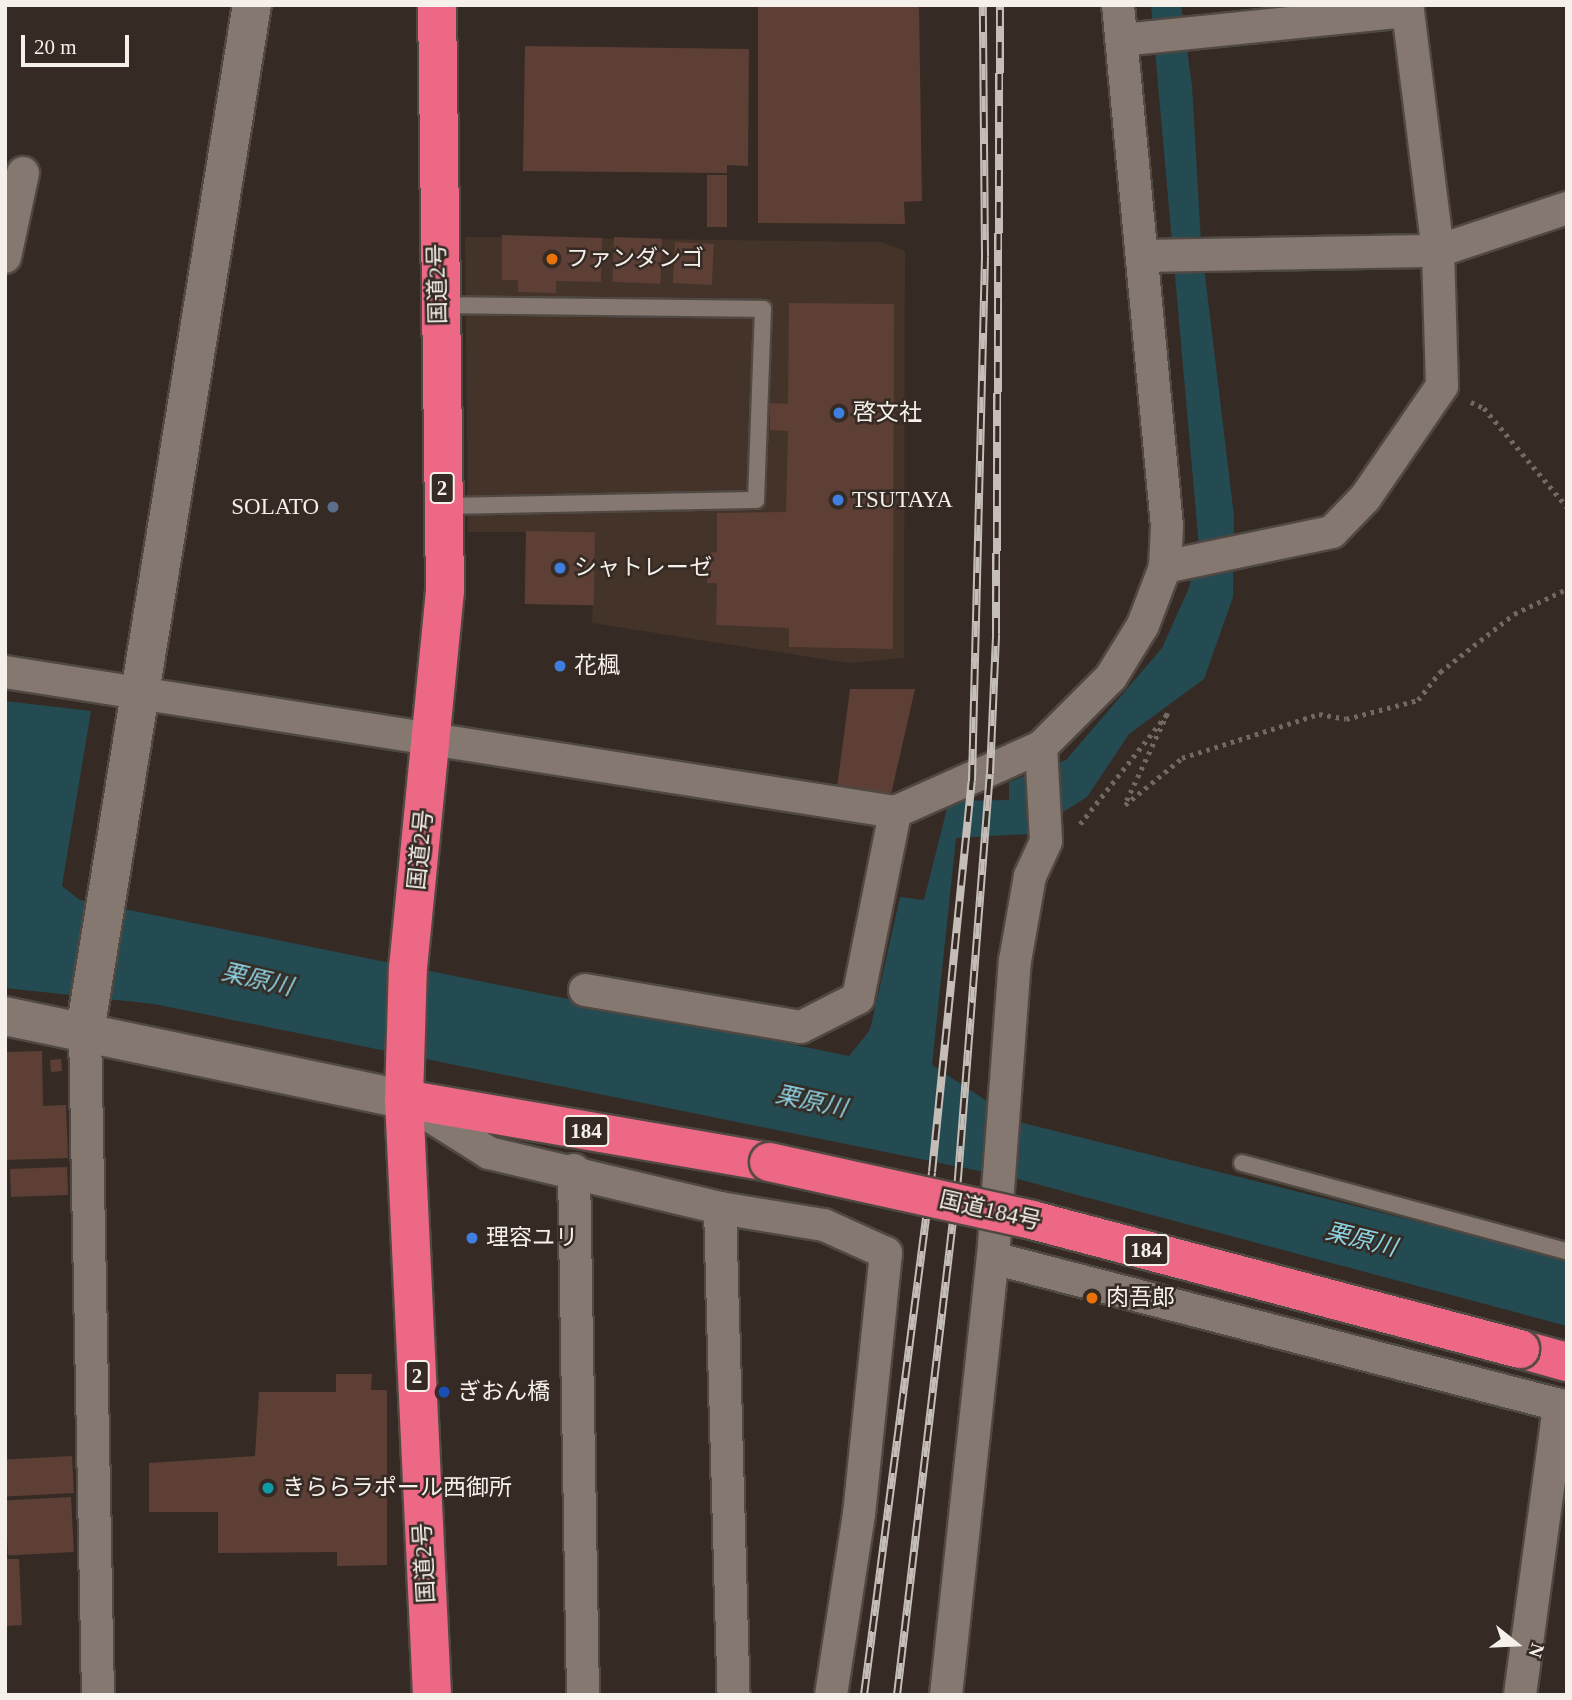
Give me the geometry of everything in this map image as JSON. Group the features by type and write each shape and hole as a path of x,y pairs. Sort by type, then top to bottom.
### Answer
{"highway":[{"name":"国道2号","path":"432,1695 404,1099 408,968 442,669 443,506 437,305 437,5"},
{"name":"国道184号","path":"404,1099 769,1163 1032,1220 1567,1362"}],"street":[{"path":"97,1695 88,1014 145,693 252,5"},
{"path":"5,672 895,812 1041,759 1111,677 1175,565 1167,526 1156,256 1134,38 1118,5"},
{"path":"1134,38 1408,11 1438,251 1442,386 1397,457 1332,532 1175,565"},
{"path":"5,257 23,173"},
{"path":"1156,256 1438,251 1567,208"},
{"path":"946,1695 993,1250 1015,961 1030,876 1046,836 1041,759"},
{"path":"585,990 801,1027 858,999 895,812"},
{"path":"5,1016 88,1014 404,1099 489,1153 574,1170 720,1209 824,1225 886,1253 859,1514 831,1695"},
{"path":"574,1170 583,1695"},
{"path":"720,1209 734,1695"},
{"path":"993,1250 1563,1406 1520,1695"}],"lane":[{"path":"437,305 763,309 756,500 443,506"},
{"path":"1242,1163 1567,1251"}],"path":[{"path":"1442,386 1484,408 1567,508"},
{"path":"1046,836 1075,830 1168,713 1125,805 1182,758 1319,714 1346,719 1419,700 1440,672 1514,614 1567,589"}],"shaded area":[{"path":"465,237 881,242 905,251 904,658 848,663 592,623 595,532 468,532"}],"water":[{"name":"栗原川","path":"1151,5 1181,5 1192,86 1201,242 1234,516 1233,597 1204,679 1129,734 1087,797 1028,834 956,838 932,1065 1019,1122 1567,1259 1567,1326 1014,1178 154,1004 5,988 5,701 91,711 62,886 80,900 849,1056 870,1030 900,897 924,900 949,801 1009,800 1009,782 1066,760 1162,648 1189,588 1199,547"}],"building":[{"path":"758,5 919,5 922,201 904,202 905,224 758,223"},
{"path":"525,46 749,49 748,166 727,165 727,173 523,171"},
{"path":"707,175 727,175 727,227 707,227"},
{"name":"ファンダンゴ","path":"502,235 602,238 601,282 556,281 556,293 518,292 518,280 502,280"},
{"path":"614,237 662,239 660,284 612,282"},
{"path":"675,242 714,244 712,285 673,283"},
{"path":"789,303 894,304 893,649 789,647 789,628 716,625 717,583 707,583 708,553 717,552 717,513 786,512 788,431 770,430 770,403 788,404"},
{"name":"シャトレーゼ","path":"526,531 595,532 594,605 525,604"},
{"path":"850,689 915,689 890,799 836,795"},
{"path":"42,1051 43,1106 66,1105 68,1158 5,1160 5,1052"},
{"path":"61,1059 62,1071 51,1072 50,1060"},
{"path":"67,1167 68,1195 11,1197 10,1169"},
{"name":"きららラポール西御所","path":"336,1374 372,1374 371,1390 387,1390 387,1565 337,1566 337,1552 218,1553 218,1512 149,1512 149,1463 255,1456 259,1392 336,1392"},
{"path":"72,1456 74,1493 7,1496 5,1460"},
{"path":"71,1497 74,1552 8,1555 5,1500"},
{"path":"5,1559 19,1559 22,1625 5,1626"}],"railway":[{"path":"864,1695 932,1172 972,781 985,256 983,5"},
{"path":"897,1695 958,1178 990,774 996,634 1000,5"}],"place":[{"name":"ファンダンゴ","path":"552,259"},
{"name":"啓文社","path":"839,413"},
{"name":"TSUTAYA","path":"838,500"},
{"name":"SOLATO","path":"333,507"},
{"name":"シャトレーゼ","path":"560,568"},
{"name":"花楓","path":"560,666"},
{"name":"理容ユリ","path":"472,1238"},
{"name":"肉吾郎","path":"1092,1298"},
{"name":"ぎおん橋","path":"444,1392"},
{"name":"きららラポール西御所","path":"268,1488"}]}
